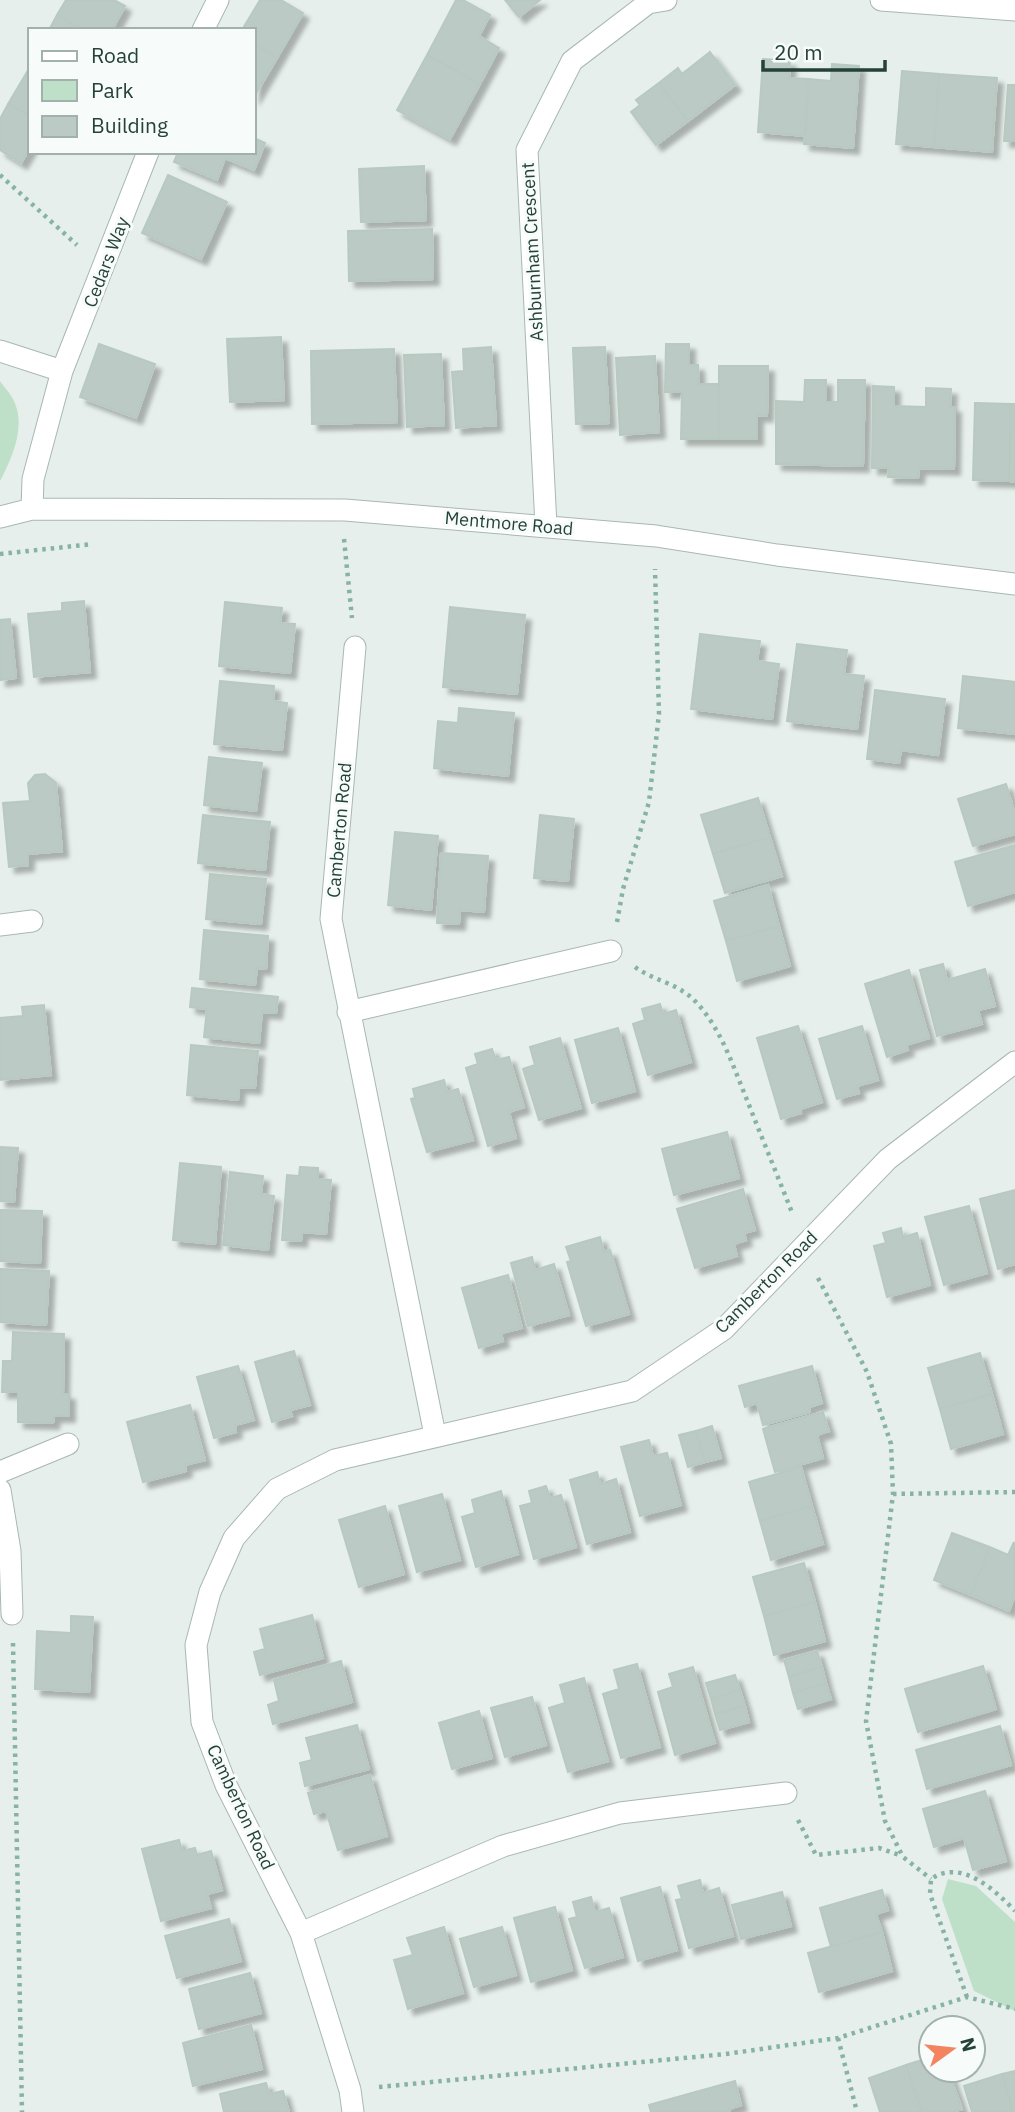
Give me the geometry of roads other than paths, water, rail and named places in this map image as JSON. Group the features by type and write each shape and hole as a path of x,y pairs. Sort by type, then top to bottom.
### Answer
{"street":[{"path":"204,28 218,0"},
{"name":"Ashburnham Crescent","path":"546,526 527,150 572,61 648,3 666,0"},
{"path":"881,0 1015,10"},
{"name":"Cedars Way","path":"32,509 33,479 62,371 147,154"},
{"path":"0,351 62,371"},
{"name":"Mentmore Road","path":"0,517 32,509 345,510 656,536 777,555 1015,584"},
{"name":"Camberton Road","path":"355,647 331,919 435,1435"},
{"path":"0,925 32,921"},
{"path":"348,1012 611,951"},
{"name":"Camberton Road","path":"353,2112 350,2090 301,1933 226,1785 202,1721 196,1645 210,1592 234,1538 277,1489 335,1460 632,1391 724,1329 804,1243 888,1159 1015,1062"},
{"path":"0,1472 68,1444"},
{"path":"0,1490 10,1551 12,1614"},
{"path":"301,1933 503,1846 620,1813 786,1794"}]}
